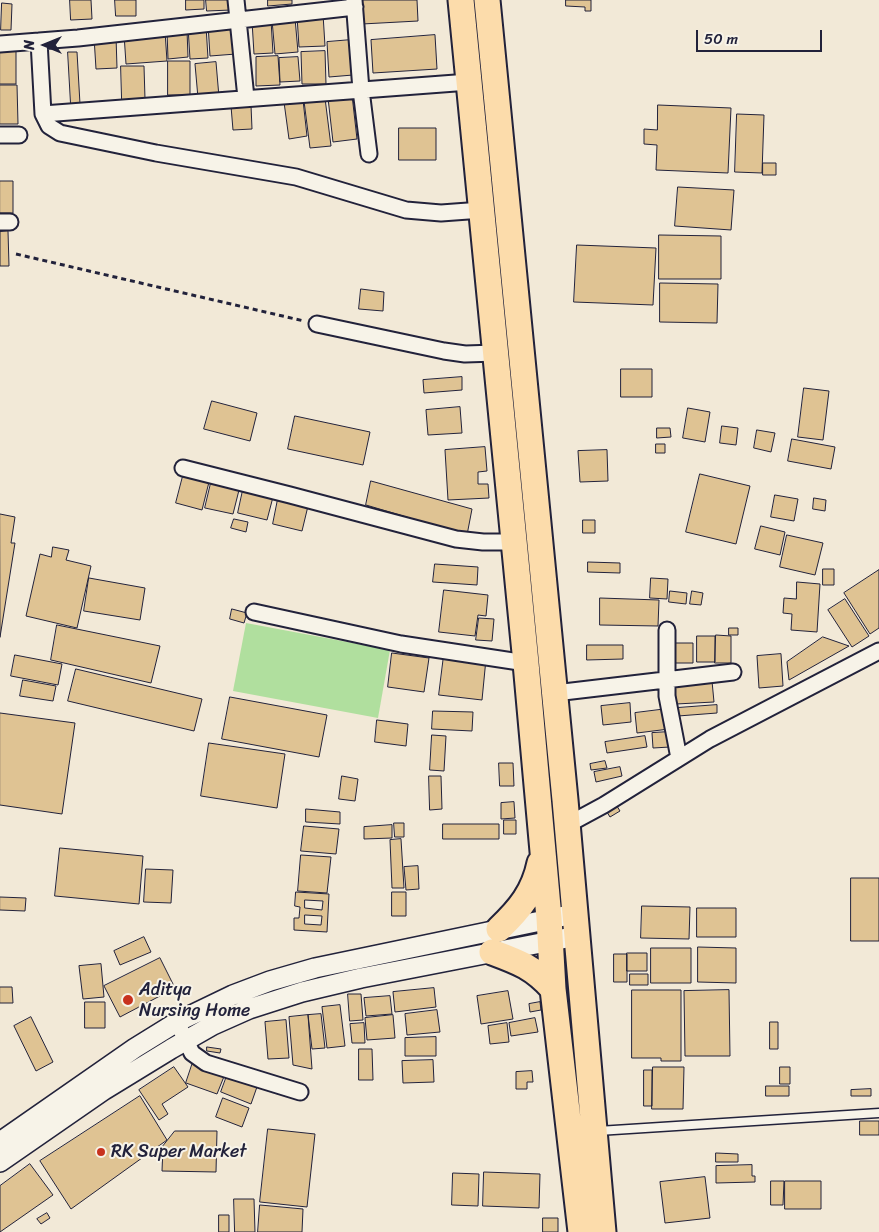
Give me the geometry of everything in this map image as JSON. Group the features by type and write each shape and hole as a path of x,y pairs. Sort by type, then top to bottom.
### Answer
{"highway":[{"path":"461,0 526,663 553,989 585,1164 603,1232"},
{"path":"487,0 567,825 594,1131 585,1164 581,1232"},
{"path":"543,851 538,874 529,894 495,940 520,962 532,969 553,989"}],"street":[{"path":"236,0 246,98"},
{"path":"0,44 238,20 354,4 361,90 369,154"},
{"path":"39,41 43,114 49,126 60,133 156,153 296,178 406,210 441,213 482,210"},
{"path":"43,114 469,82"},
{"path":"0,135 19,135"},
{"path":"316,324 444,352 465,354 496,352"},
{"path":"183,468 456,539 482,542 514,542"},
{"path":"254,612 401,644 526,663"},
{"path":"667,630 666,680 669,713 679,758"},
{"path":"567,825 604,805 710,739 879,651"},
{"path":"554,693 733,672"},
{"path":"0,1162 104,1090 213,1025 248,1009 302,992 361,978 495,940 576,925"},
{"path":"0,1142 135,1048 177,1022 233,995 297,973 409,947 495,940"},
{"path":"297,973 302,992"},
{"path":"177,1022 192,1053 206,1063 300,1092"}],"lane":[{"path":"594,1131 879,1113"}],"path":[{"path":"16,254 316,324"}],"green space":[{"path":"246,623 390,650 378,718 233,691"}],"building":[{"path":"70,0 91,0 92,19 71,20"},
{"path":"115,0 136,0 136,16 116,16"},
{"path":"186,0 204,0 204,9 186,10"},
{"path":"206,0 231,0 231,10 207,11"},
{"path":"268,0 292,0 292,4 268,6"},
{"path":"361,0 417,0 418,21 362,24"},
{"path":"566,0 591,0 591,11 585,11 585,7 566,6"},
{"path":"2,3 12,4 11,30 1,30"},
{"path":"323,14 325,46 299,47 297,16"},
{"path":"295,18 298,52 275,54 272,20"},
{"path":"271,20 273,53 254,54 252,21"},
{"path":"234,23 236,54 210,56 208,24"},
{"path":"206,26 208,58 190,59 188,27"},
{"path":"187,30 188,57 168,59 167,31"},
{"path":"165,31 167,61 126,64 124,34"},
{"path":"435,35 437,69 373,73 371,40"},
{"path":"116,36 117,68 96,69 94,37"},
{"path":"351,40 353,75 329,77 327,42"},
{"path":"0,46 16,46 16,84 0,84"},
{"path":"325,51 326,84 302,84 301,52"},
{"path":"68,52 77,52 80,104 71,105"},
{"path":"278,56 280,85 256,86 256,57"},
{"path":"298,57 300,81 280,82 279,58"},
{"path":"168,61 190,61 190,95 168,95"},
{"path":"216,62 219,97 198,98 195,64"},
{"path":"121,66 144,66 145,99 122,100"},
{"path":"0,85 17,85 18,124 0,124"},
{"path":"352,95 357,139 333,142 328,98"},
{"path":"325,98 331,146 310,148 304,101"},
{"path":"303,100 307,136 289,139 284,102"},
{"path":"251,105 252,129 233,130 231,106"},
{"path":"658,105 731,108 728,173 656,170 657,145 644,144 644,129 657,130"},
{"path":"737,114 764,115 762,173 735,172"},
{"path":"399,128 436,128 436,160 399,160"},
{"path":"763,163 776,163 776,175 763,175"},
{"path":"0,181 13,181 13,213 0,213"},
{"path":"678,187 734,190 731,230 675,226"},
{"path":"8,231 9,266 0,266 0,232"},
{"path":"659,235 721,236 721,279 659,279"},
{"path":"577,245 656,248 653,305 574,302"},
{"path":"660,283 718,284 717,323 660,322"},
{"path":"361,289 384,292 383,311 359,309"},
{"path":"621,369 652,369 652,397 621,397"},
{"path":"462,377 462,390 424,393 423,380"},
{"path":"804,388 829,391 823,440 798,437"},
{"path":"212,401 257,413 250,441 204,429"},
{"path":"460,407 462,433 428,435 426,410"},
{"path":"688,408 710,412 705,442 683,438"},
{"path":"295,416 370,432 363,465 288,449"},
{"path":"722,426 738,428 736,445 720,443"},
{"path":"657,428 670,428 671,437 657,438"},
{"path":"757,430 775,433 771,452 754,448"},
{"path":"792,439 835,447 831,469 788,461"},
{"path":"656,444 665,444 665,453 656,453"},
{"path":"485,447 487,471 478,472 478,484 488,484 489,498 448,500 445,450"},
{"path":"607,450 608,481 580,482 578,451"},
{"path":"700,474 750,486 736,544 686,532"},
{"path":"183,476 209,482 202,510 176,503"},
{"path":"371,481 472,509 467,535 366,505"},
{"path":"211,483 239,490 233,514 205,508"},
{"path":"243,490 273,497 267,520 238,513"},
{"path":"775,495 798,499 794,521 771,517"},
{"path":"814,498 826,500 825,511 813,509"},
{"path":"278,499 308,506 302,531 273,524"},
{"path":"0,514 15,517 11,543 15,543 0,637"},
{"path":"234,519 248,522 246,532 231,528"},
{"path":"583,520 595,520 595,533 583,533"},
{"path":"761,526 785,532 780,555 755,549"},
{"path":"787,535 823,543 815,575 780,567"},
{"path":"53,547 69,550 66,560 91,566 77,628 26,616 40,554 51,557"},
{"path":"588,562 620,563 620,573 588,572"},
{"path":"435,564 478,567 477,585 433,582"},
{"path":"823,569 834,569 834,585 823,585"},
{"path":"879,570 879,628 870,634 844,593"},
{"path":"89,578 145,588 140,620 84,611"},
{"path":"651,578 668,579 667,599 650,598"},
{"path":"797,582 820,584 817,632 791,630 792,614 783,613 784,598 796,599"},
{"path":"444,590 488,595 486,616 478,615 475,636 439,632"},
{"path":"670,591 687,593 686,604 669,602"},
{"path":"692,591 703,593 701,605 690,604"},
{"path":"600,598 659,600 658,626 600,625"},
{"path":"845,599 869,636 852,647 828,610"},
{"path":"232,609 247,613 244,623 230,619"},
{"path":"479,618 494,619 492,641 476,640"},
{"path":"57,625 160,646 151,683 51,660"},
{"path":"729,628 738,628 738,635 729,635"},
{"path":"716,635 731,636 731,663 715,663"},
{"path":"697,636 715,636 715,662 697,662"},
{"path":"823,637 849,646 789,680 787,662"},
{"path":"675,643 693,643 693,663 675,663"},
{"path":"587,645 623,645 623,659 587,660"},
{"path":"392,653 429,658 424,692 388,687"},
{"path":"781,654 783,686 759,688 757,656"},
{"path":"15,655 62,664 58,685 11,676"},
{"path":"444,655 486,659 482,700 439,695"},
{"path":"76,669 202,699 194,731 68,701"},
{"path":"23,680 56,686 53,701 20,696"},
{"path":"712,681 714,702 676,704 675,683"},
{"path":"230,697 327,715 319,757 222,739"},
{"path":"630,703 631,722 603,725 601,706"},
{"path":"717,705 717,713 678,716 677,708"},
{"path":"667,709 669,729 637,733 635,713"},
{"path":"433,711 473,712 472,731 432,729"},
{"path":"0,713 75,723 62,814 0,805"},
{"path":"377,720 408,724 406,746 375,742"},
{"path":"669,732 670,747 653,748 652,733"},
{"path":"432,735 446,736 444,771 430,770"},
{"path":"645,736 647,747 607,753 605,742"},
{"path":"209,743 285,754 277,808 201,796"},
{"path":"605,761 607,768 591,770 590,764"},
{"path":"499,763 513,763 514,786 500,786"},
{"path":"620,767 622,776 596,782 594,772"},
{"path":"342,776 358,779 355,801 339,799"},
{"path":"429,776 441,776 442,809 430,810"},
{"path":"514,802 515,818 501,819 501,803"},
{"path":"615,803 620,811 610,817 605,809"},
{"path":"306,809 340,812 340,824 306,822"},
{"path":"504,820 516,820 516,834 504,834"},
{"path":"394,823 404,823 404,837 395,837"},
{"path":"443,824 499,824 499,839 443,839"},
{"path":"392,825 392,838 364,839 364,827"},
{"path":"304,826 339,829 336,854 301,851"},
{"path":"401,839 404,888 392,888 390,840"},
{"path":"60,848 143,856 139,904 55,896"},
{"path":"301,855 331,857 327,893 298,891"},
{"path":"418,866 419,889 406,890 404,867"},
{"path":"146,869 173,870 171,903 144,902"},
{"path":"851,878 879,878 879,941 851,941"},
{"path":"296,892 329,894 327,932 294,930 294,918 299,918 300,907 295,906","holes":["305,900 323,901 322,910 305,908","305,915 322,916 321,925 305,924"]},
{"path":"392,892 406,892 406,916 392,916"},
{"path":"0,897 26,898 25,911 0,910"},
{"path":"642,906 690,907 689,939 641,938"},
{"path":"697,908 736,908 736,937 697,937"},
{"path":"144,937 151,952 120,965 114,951"},
{"path":"698,947 736,948 736,983 698,982"},
{"path":"651,948 691,948 691,983 651,983"},
{"path":"627,953 647,953 647,971 627,971"},
{"path":"614,954 627,954 627,982 614,982"},
{"path":"160,958 175,988 120,1017 104,986"},
{"path":"101,964 104,997 83,999 79,966"},
{"path":"630,974 648,974 648,985 630,985"},
{"path":"0,987 12,987 13,1003 0,1003"},
{"path":"434,988 436,1007 395,1012 393,992"},
{"path":"632,990 681,990 681,1061 661,1061 661,1058 632,1058"},
{"path":"729,990 730,1056 685,1056 684,991"},
{"path":"508,991 513,1019 481,1024 477,996"},
{"path":"348,994 361,994 363,1020 350,1021"},
{"path":"390,996 392,1014 366,1016 364,998"},
{"path":"85,1002 105,1002 105,1028 85,1028"},
{"path":"540,1002 541,1010 530,1012 529,1004"},
{"path":"340,1005 345,1046 327,1048 322,1007"},
{"path":"437,1010 440,1032 407,1035 405,1014"},
{"path":"321,1014 325,1048 312,1049 308,1015"},
{"path":"308,1015 312,1069 293,1065 289,1017"},
{"path":"393,1015 395,1038 367,1040 365,1018"},
{"path":"31,1017 53,1062 36,1071 14,1026"},
{"path":"535,1018 538,1032 511,1036 509,1023"},
{"path":"286,1020 289,1058 268,1059 265,1022"},
{"path":"770,1022 778,1022 778,1049 770,1049"},
{"path":"364,1023 365,1043 352,1043 350,1024"},
{"path":"507,1023 509,1042 490,1044 488,1026"},
{"path":"436,1037 436,1056 405,1056 405,1038"},
{"path":"207,1047 221,1049 220,1053 207,1051"},
{"path":"359,1049 372,1049 373,1080 359,1080"},
{"path":"433,1060 434,1082 403,1083 402,1061"},
{"path":"193,1062 225,1074 217,1094 186,1083"},
{"path":"174,1067 188,1087 162,1104 168,1114 159,1120 139,1090"},
{"path":"653,1067 684,1067 683,1109 652,1109"},
{"path":"780,1067 790,1067 790,1084 780,1084"},
{"path":"644,1070 652,1070 652,1106 644,1106"},
{"path":"532,1071 533,1082 527,1082 527,1089 516,1089 516,1072"},
{"path":"228,1073 258,1084 251,1104 221,1092"},
{"path":"766,1086 789,1086 789,1096 766,1096"},
{"path":"871,1089 871,1096 851,1096 851,1090"},
{"path":"140,1096 167,1140 71,1209 40,1161"},
{"path":"223,1098 249,1108 242,1127 216,1117"},
{"path":"860,1121 879,1121 879,1135 860,1135"},
{"path":"268,1129 315,1134 307,1207 260,1202"},
{"path":"175,1131 217,1131 216,1172 162,1171 163,1146"},
{"path":"716,1153 738,1154 738,1162 716,1162"},
{"path":"30,1164 53,1195 0,1232 0,1186"},
{"path":"752,1165 752,1176 755,1176 755,1182 716,1183 716,1166"},
{"path":"484,1172 540,1174 539,1208 483,1206"},
{"path":"453,1173 479,1174 478,1206 452,1205"},
{"path":"705,1177 710,1218 665,1223 660,1182"},
{"path":"771,1181 784,1181 783,1205 771,1205"},
{"path":"785,1181 821,1181 821,1209 785,1209"},
{"path":"234,1199 254,1199 255,1232 235,1232"},
{"path":"260,1205 303,1209 302,1232 258,1232"},
{"path":"47,1213 50,1218 41,1224 37,1219"},
{"path":"219,1215 229,1215 229,1232 219,1232"},
{"path":"543,1218 558,1218 558,1232 543,1232"}],"place":[{"name":"Aditya Nursing Home","path":"128,1000"},
{"name":"RK Super Market","path":"101,1152"}]}
